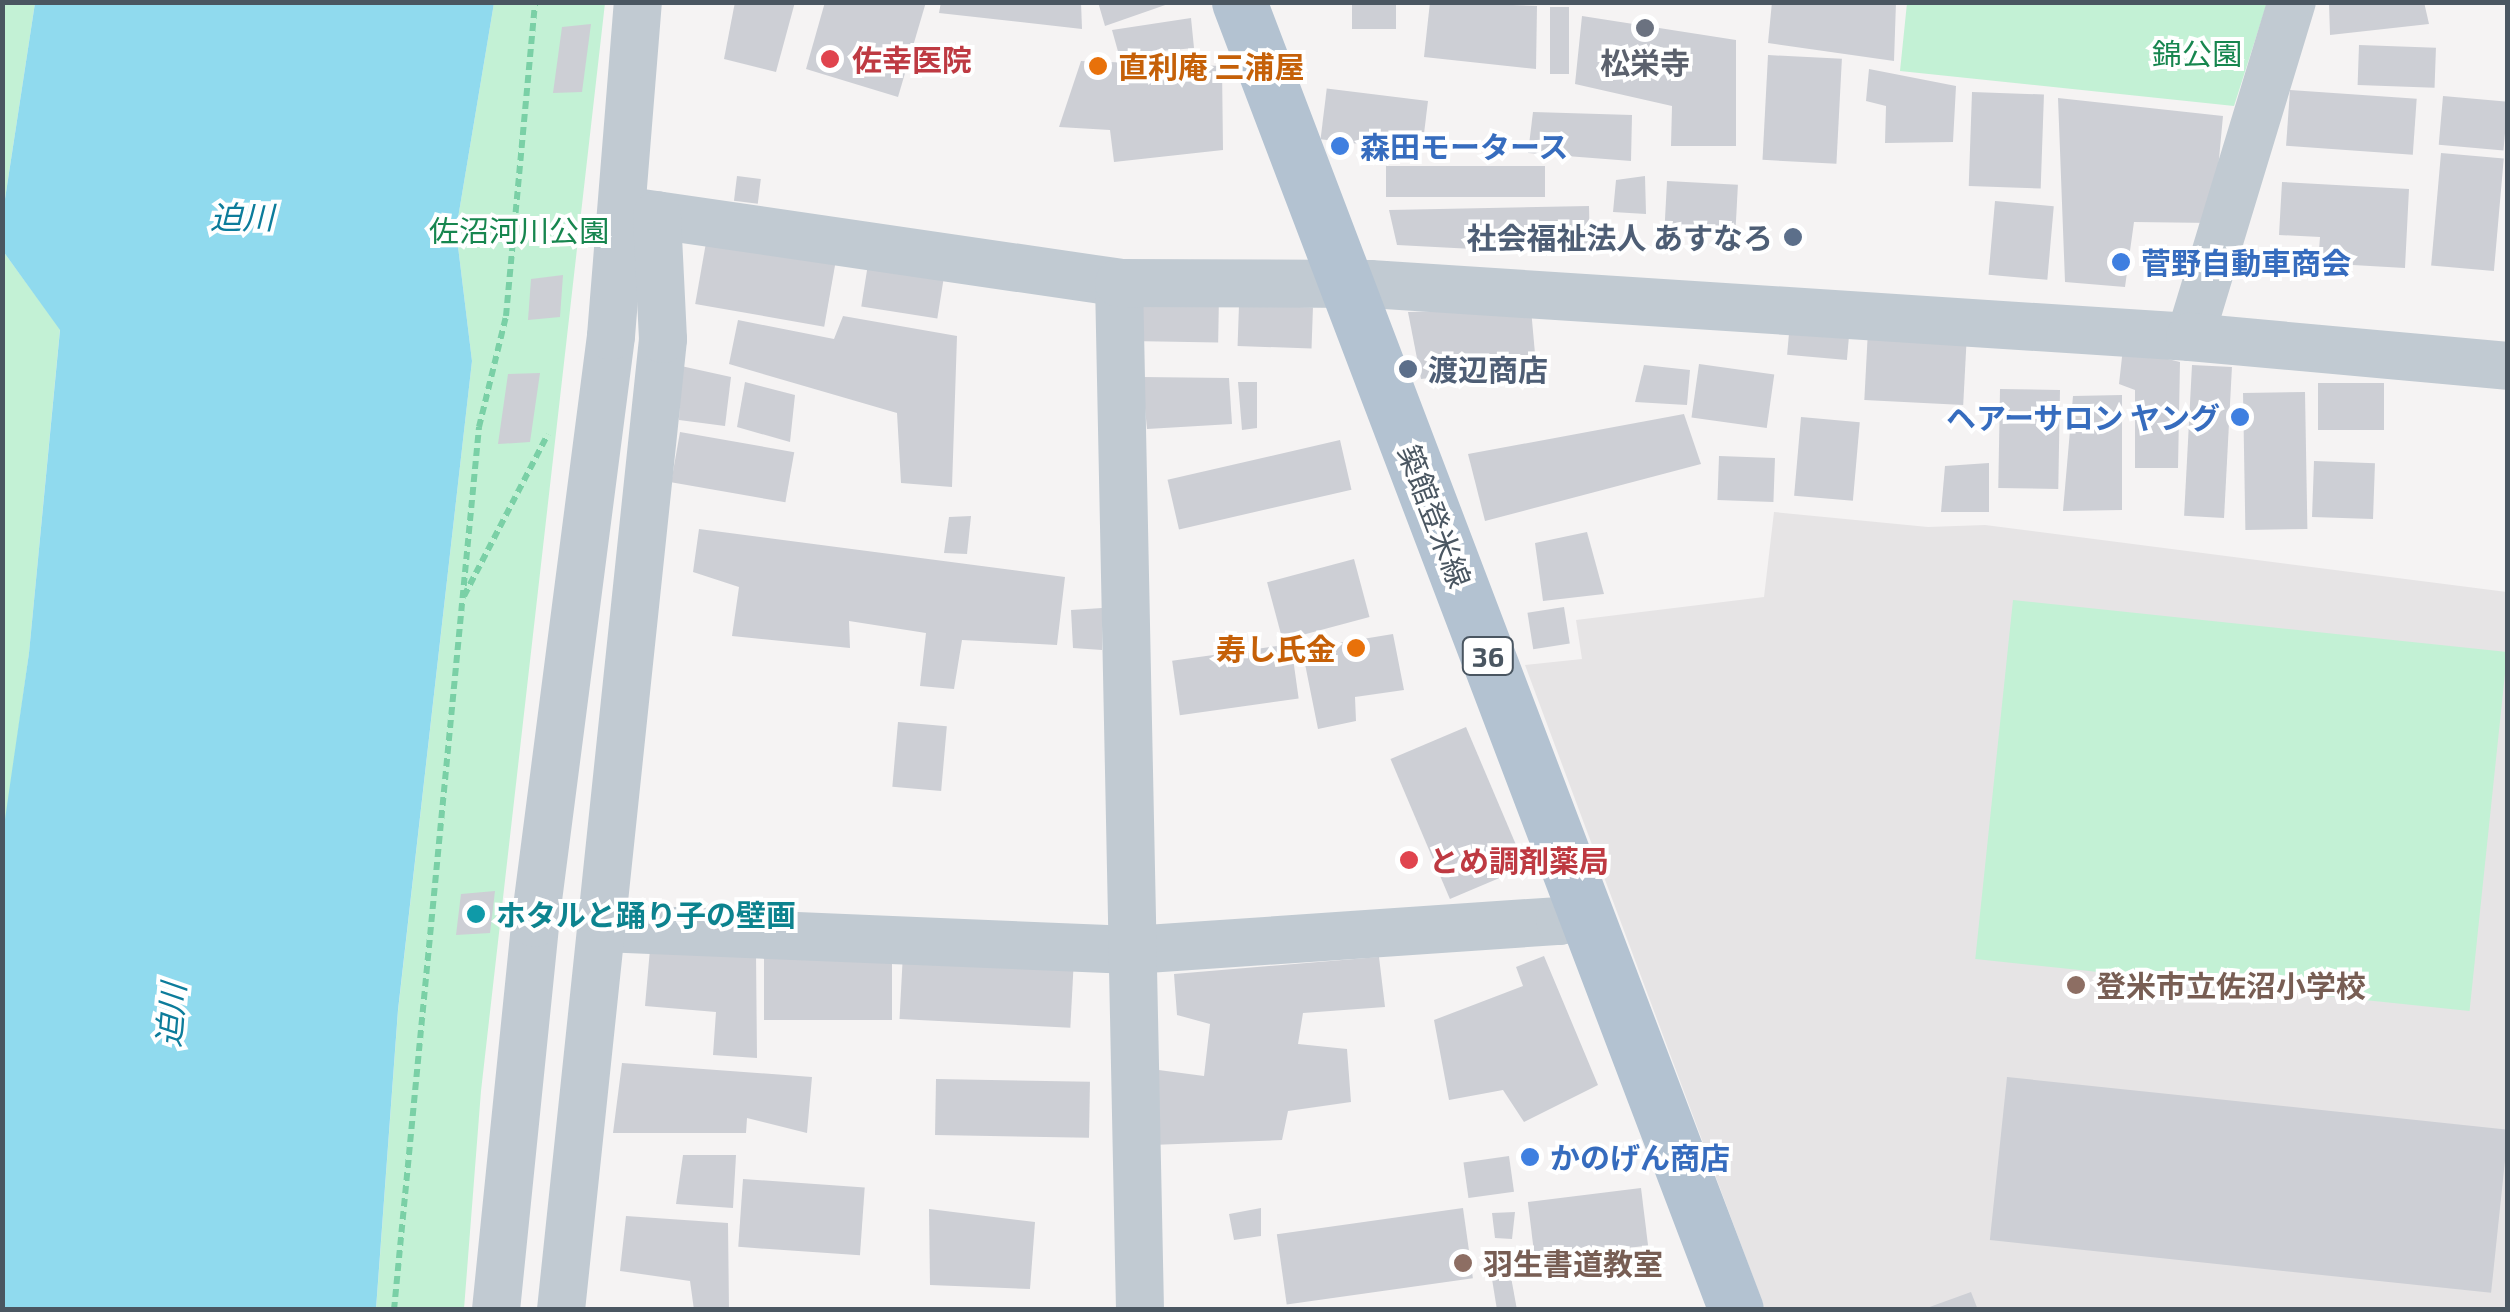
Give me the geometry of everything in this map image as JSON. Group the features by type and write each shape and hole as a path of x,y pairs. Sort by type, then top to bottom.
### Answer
{"main road":[{"name":"築館登米線","path":"1239,2 1736,1310"}],"street":[{"path":"561,1310 663,339 638,213 638,2"},
{"path":"2190,337 2292,2"},
{"path":"638,213 1118,284 1348,286 2190,337 2508,366"},
{"path":"496,1310 535,922 612,336 638,213"},
{"path":"1118,284 1140,1310"},
{"path":"603,928 1132,950 1560,920 1585,912"}],"path":[{"path":"394,1310 479,427 506,316 535,2"},
{"path":"462,602 552,425"}],"shaded area":[{"name":"登米市立佐沼小学校","path":"1774,512 1928,527 1985,525 2507,592 2507,1309 1765,1309 1525,665 1582,659 1576,620 1764,597"}],"green space":[{"name":"錦公園","path":"1907,2 2267,3 2234,106 1900,71"},
{"path":"2,3 35,3 3,212"},
{"name":"佐沼河川公園","path":"494,3 605,3 481,1091 464,1309 376,1310 398,1011 472,361 456,230"},
{"path":"3,251 60,329 29,653 3,840"},
{"path":"2013,600 2507,652 2470,1011 1975,959"}],"water":[{"name":"迫川","path":"35,3 494,3 456,230 472,361 398,1010 376,1309 3,1309 2,840 29,653 60,330 3,251 3,212"}],"building":[{"path":"735,2 795,2 776,72 724,59"},
{"path":"825,2 926,2 898,97 806,69"},
{"path":"941,2 1081,2 1082,29 939,13"},
{"path":"1098,2 1171,2 1171,3 1105,26"},
{"path":"1352,2 1396,2 1396,29 1352,29"},
{"path":"1430,2 1537,6 1536,69 1424,57"},
{"path":"1772,2 1896,2 1894,61 1768,43"},
{"path":"2329,2 2424,2 2429,24 2330,35"},
{"path":"1550,7 1569,7 1569,74 1550,74"},
{"path":"1582,16 1736,40 1736,146 1671,146 1672,106 1575,84"},
{"path":"1191,18 1194,48 1119,55 1112,30"},
{"path":"591,24 582,92 553,93 562,27"},
{"path":"2359,45 2436,48 2435,88 2358,85"},
{"path":"1768,55 1842,59 1836,164 1763,160"},
{"path":"1081,61 1222,66 1223,150 1114,162 1110,130 1059,127"},
{"path":"1869,69 1956,86 1953,142 1885,143 1886,106 1866,101"},
{"path":"1327,89 1428,101 1422,152 1321,139"},
{"path":"2290,90 2417,99 2413,155 2286,146"},
{"path":"1972,92 2044,95 2041,188 1969,186"},
{"path":"2443,96 2508,102 2503,150 2439,145"},
{"path":"2058,98 2223,116 2213,223 2134,222 2125,287 2065,282"},
{"path":"1533,112 1632,115 1631,161 1528,153"},
{"path":"2441,153 2504,158 2494,271 2431,266"},
{"path":"1386,166 1545,166 1545,197 1386,197"},
{"path":"737,176 761,179 758,204 734,201"},
{"path":"1645,176 1646,214 1613,212 1616,180"},
{"path":"1667,181 1738,185 1736,229 1665,225"},
{"path":"2282,182 2409,189 2405,268 2318,263 2320,237 2279,235"},
{"path":"1995,201 2054,206 2047,280 1989,275"},
{"path":"1589,206 1590,255 1397,245 1389,210"},
{"path":"707,237 836,260 824,327 695,304"},
{"path":"868,264 944,276 937,319 861,306"},
{"path":"563,275 560,317 528,320 531,279"},
{"path":"1131,294 1219,296 1218,343 1130,341"},
{"path":"1239,305 1313,308 1312,349 1238,346"},
{"path":"1531,309 1536,365 1421,379 1408,312"},
{"path":"843,316 957,336 952,487 901,483 897,413 729,364 738,320 834,339"},
{"path":"1790,322 1850,327 1847,360 1787,355"},
{"path":"1868,330 1967,335 1963,405 1864,400"},
{"path":"2123,348 2180,362 2178,468 2135,468 2135,390 2119,384"},
{"path":"1699,364 1774,375 1767,428 1691,417"},
{"path":"1644,365 1690,370 1687,405 1635,402"},
{"path":"2192,365 2232,367 2224,518 2184,516"},
{"path":"681,366 731,377 725,426 679,420"},
{"path":"540,373 530,442 498,444 508,374"},
{"path":"1142,377 1229,378 1232,424 1147,429"},
{"path":"745,382 795,395 790,442 737,427"},
{"path":"1238,382 1257,382 1257,428 1242,430"},
{"path":"2318,383 2384,383 2384,430 2318,430"},
{"path":"2000,389 2060,390 2058,489 1998,488"},
{"path":"2305,392 2307,529 2245,530 2243,393"},
{"path":"2122,395 2122,510 2063,511 2073,396"},
{"path":"1684,414 1701,464 1485,521 1468,454"},
{"path":"1801,417 1860,422 1853,501 1794,496"},
{"path":"680,432 794,452 785,502 671,482"},
{"path":"1340,440 1351,490 1179,530 1168,480"},
{"path":"1719,456 1775,458 1773,502 1717,500"},
{"path":"2314,461 2375,463 2373,519 2312,517"},
{"path":"1989,463 1989,512 1941,512 1945,466"},
{"path":"971,516 967,554 944,553 949,517"},
{"path":"699,529 1065,577 1057,645 962,640 954,689 920,686 926,633 849,621 850,648 732,636 739,587 693,572"},
{"path":"1587,532 1604,594 1543,601 1535,543"},
{"path":"1354,559 1370,617 1283,640 1267,582"},
{"path":"1564,607 1570,644 1533,649 1527,613"},
{"path":"1102,608 1102,650 1073,648 1071,610"},
{"path":"1393,634 1404,690 1355,697 1356,721 1318,729 1302,649"},
{"path":"1291,644 1299,698 1180,715 1172,661"},
{"path":"898,722 947,726 941,791 892,787"},
{"path":"1466,727 1525,867 1450,899 1391,759"},
{"name":"ホタルと踊り子の壁画","path":"495,891 490,933 456,935 461,894"},
{"path":"650,949 756,952 757,1058 713,1055 716,1012 645,1006"},
{"path":"903,953 1074,962 1070,1028 900,1019"},
{"path":"764,955 892,955 892,1020 764,1020"},
{"path":"1544,956 1598,1085 1524,1122 1503,1090 1449,1100 1434,1020 1523,986 1516,967"},
{"path":"1379,957 1385,1007 1303,1013 1298,1044 1347,1049 1351,1102 1288,1111 1282,1140 1151,1145 1151,1069 1204,1076 1210,1024 1177,1015 1174,974"},
{"path":"622,1063 812,1077 807,1133 747,1118 746,1133 613,1133"},
{"path":"2007,1077 2508,1130 2491,1293 1990,1240"},
{"path":"936,1079 1090,1082 1089,1138 935,1135"},
{"path":"683,1155 736,1155 733,1208 676,1204"},
{"path":"1509,1156 1514,1192 1468,1198 1463,1162"},
{"path":"743,1179 865,1188 860,1255 738,1247"},
{"path":"1641,1188 1648,1246 1535,1259 1528,1202"},
{"path":"1261,1208 1261,1236 1234,1240 1229,1214"},
{"path":"1463,1208 1473,1278 1287,1304 1277,1234"},
{"path":"929,1209 1035,1222 1030,1289 930,1285"},
{"path":"1515,1212 1512,1239 1495,1238 1492,1213"},
{"path":"626,1216 728,1223 729,1310 694,1310 690,1281 620,1271"},
{"path":"1511,1277 1517,1310 1497,1310 1492,1279"},
{"path":"1971,1292 1978,1310 1924,1309"}],"place":[{"name":"松栄寺","path":"1645,28"},
{"name":"佐幸医院","path":"830,59"},
{"name":"直利庵 三浦屋","path":"1098,66"},
{"name":"森田モータース","path":"1340,146"},
{"name":"社会福祉法人 あすなろ","path":"1793,237"},
{"name":"菅野自動車商会","path":"2121,262"},
{"name":"渡辺商店","path":"1408,369"},
{"name":"ヘアーサロン ヤング","path":"2240,417"},
{"name":"寿し氏金","path":"1356,648"},
{"name":"とめ調剤薬局","path":"1409,860"},
{"name":"ホタルと踊り子の壁画","path":"476,914"},
{"name":"登米市立佐沼小学校","path":"2076,985"},
{"name":"かのげん商店","path":"1530,1157"},
{"name":"羽生書道教室","path":"1463,1263"}]}
